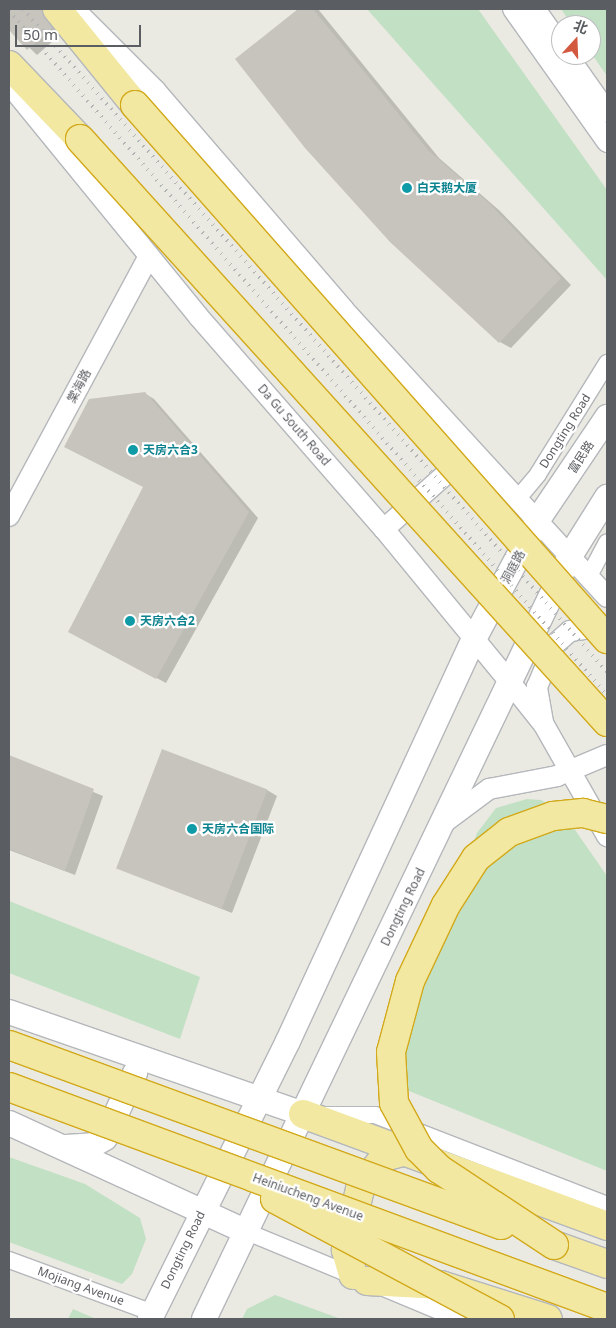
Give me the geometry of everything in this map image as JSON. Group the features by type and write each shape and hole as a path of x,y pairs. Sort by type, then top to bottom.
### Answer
{"highway":[{"path":"57,9 135,105 607,639"},
{"path":"9,65 80,139 607,722"},
{"path":"554,1244 439,1169 419,1149 394,1103 391,1052 410,981 446,904 476,858 509,832 553,816 583,813 607,819"},
{"path":"9,1045 607,1264"},
{"name":"Heiniucheng Avenue","path":"9,1087 607,1308"},
{"path":"303,1114 492,1181 607,1226"},
{"path":"406,1151 384,1157 360,1189 346,1250 360,1278 441,1285 506,1312 548,1319"},
{"path":"204,1160 506,1312"}],"main road":[{"name":"富民路","path":"555,497 607,417"},
{"name":"洞庭路","path":"474,639 539,518 555,497"},
{"name":"Dongting Road","path":"204,1319 570,556 607,497"},
{"name":"Dongting Road","path":"151,1316 258,1098 474,639"},
{"path":"9,1012 129,1057 303,1114"},
{"path":"66,1147 93,1145 105,1138 136,1074 129,1057"},
{"path":"9,1123 66,1147 247,1232"}],"street":[{"path":"74,9 155,90 473,450 539,518 607,597"},
{"path":"513,9 607,142"},
{"path":"534,9 551,32"},
{"path":"574,65 607,112"},
{"name":"Da Gu South Road","path":"9,84 149,256 384,529 544,725 572,771 607,836"},
{"name":"棠海路","path":"9,516 149,256"},
{"name":"Dongting Road","path":"519,497 538,474 607,363"},
{"path":"384,529 473,450"},
{"path":"589,576 607,542"},
{"path":"544,725 537,688 555,644 570,630 607,626"},
{"path":"442,825 465,803 489,789 572,771 607,755"},
{"path":"303,1114 375,1115 607,1205"},
{"path":"247,1232 458,1319"},
{"name":"Mojiang Avenue","path":"9,1260 151,1316"}],"green space":[{"path":"367,9 478,9 607,190 607,280"},
{"path":"561,9 607,9 607,76 599,65 601,65 601,15 565,15"},
{"path":"527,799 541,800 564,814 607,876 607,1171 404,1089 400,1060 407,1024 477,833 496,808"},
{"path":"9,901 200,977 180,1039 9,973"},
{"path":"9,1157 85,1184 140,1218 146,1239 132,1274 122,1284 9,1242"},
{"path":"275,1295 341,1319 242,1319 247,1309"},
{"path":"73,1309 96,1319 68,1319"}],"building":[{"path":"9,9 42,9 52,28 27,50 9,30"},
{"name":"白天鹅大厦","path":"298,9 313,9 428,150 489,203 561,278 499,343 390,242 305,148 235,59"},
{"path":"145,392 249,512 156,679 68,632 143,487 64,447 89,399"},
{"name":"天房六合国际","path":"162,749 267,789 222,909 116,868"},
{"path":"9,755 94,789 65,871 9,849"}],"railway":[{"path":"23,9 607,672"},
{"path":"9,11 607,695"}],"place":[{"name":"白天鹅大厦","path":"407,188"},
{"name":"天房六合3","path":"133,450"},
{"name":"天房六合2","path":"130,621"},
{"name":"天房六合国际","path":"192,829"}]}
